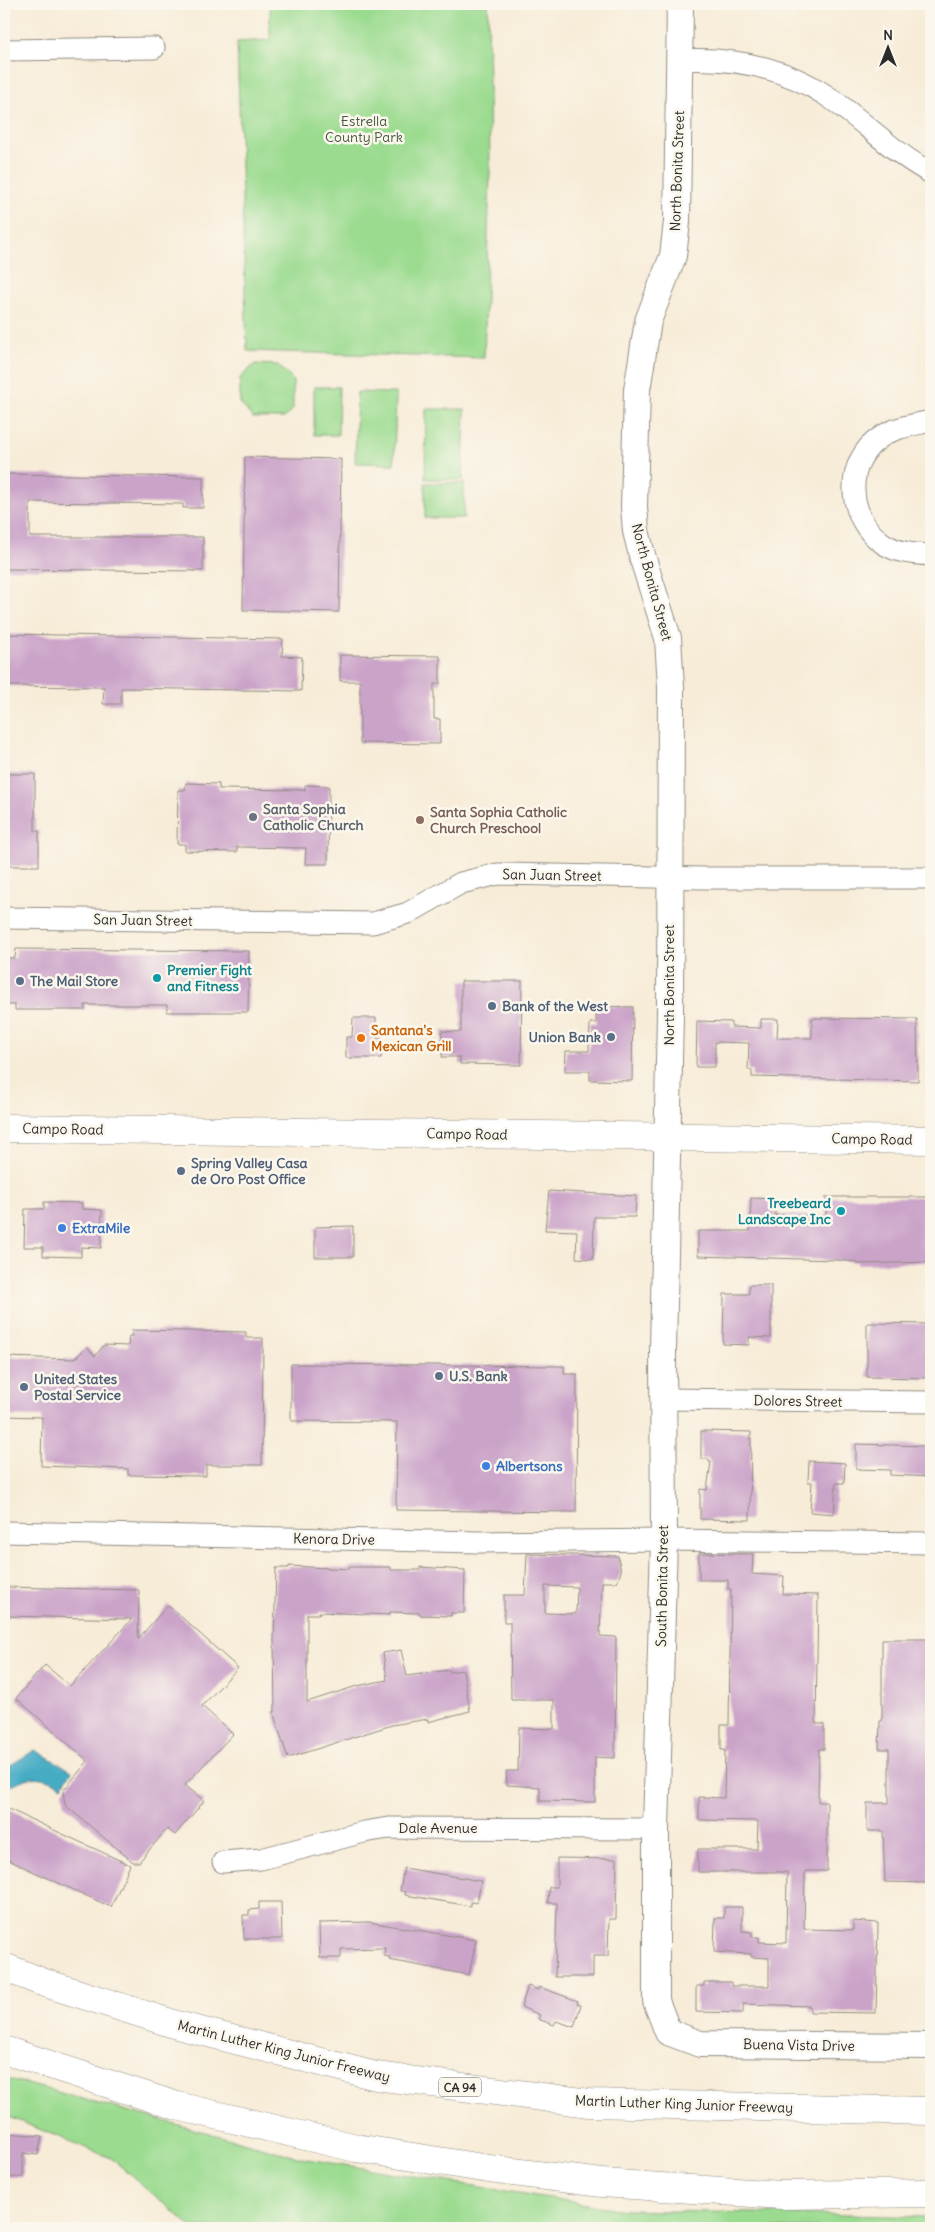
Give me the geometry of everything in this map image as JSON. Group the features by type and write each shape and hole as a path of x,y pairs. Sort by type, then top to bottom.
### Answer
{"main road":[{"name":"Campo Road","path":"4,1128 931,1140"},
{"name":"Martin Luther King Junior Freeway","path":"4,1967 42,1982 177,2025 376,2076 589,2103 931,2111"},
{"path":"4,2050 177,2106 356,2148 489,2170 602,2183 781,2194 931,2193"}],"street":[{"name":"North Bonita Street","path":"666,1137 670,1013 670,657 668,638 636,530 634,507 637,390 648,320 673,256 677,222 680,4"},
{"path":"4,50 154,48"},
{"path":"680,60 727,60 790,76 827,96 914,164 931,173"},
{"path":"931,421 898,428 874,442 857,468 854,492 859,516 874,537 896,550 909,554 931,555"},
{"name":"San Juan Street","path":"4,918 373,923 408,913 461,883 498,874 931,878"},
{"name":"South Bonita Street","path":"666,1137 664,1540 656,1829 656,2001 668,2032"},
{"name":"Dolores Street","path":"664,1399 931,1402"},
{"name":"Kenora Drive","path":"4,1532 479,1542 664,1540 931,1542"},
{"name":"Dale Avenue","path":"224,1862 260,1859 389,1828 656,1829"},
{"name":"Buena Vista Drive","path":"668,2032 700,2044 931,2046"}],"green space":[{"name":"Estrella County Park","path":"270,4 488,4 490,171 484,358 247,351 237,42 270,40"},
{"path":"255,364 278,365 293,380 293,409 284,418 253,418 240,403 240,378"},
{"path":"314,387 339,387 338,435 314,435"},
{"path":"357,392 396,393 394,464 355,463"},
{"path":"426,409 465,409 463,480 425,479"},
{"path":"425,483 464,483 464,518 425,518"},
{"path":"9,2079 301,2158 624,2210 931,2217 931,2228 193,2228 111,2158 4,2115 4,2098"}],"water":[{"path":"35,1750 72,1771 62,1786 48,1779 29,1778 9,1787 4,1779 4,1769"}],"building":[{"path":"245,457 341,459 339,612 243,610"},
{"path":"4,474 203,477 203,508 183,508 183,504 30,502 30,537 203,537 203,571 4,569"},
{"path":"4,634 283,639 282,656 302,657 301,691 121,688 121,704 103,704 104,687 4,686"},
{"path":"340,655 440,656 440,684 434,684 434,719 440,719 440,744 360,743 360,681 340,681"},
{"path":"4,774 35,774 35,831 39,831 39,866 4,866"},
{"name":"Santa Sophia Catholic Church","path":"186,783 219,784 219,789 305,790 305,785 329,786 328,864 305,864 306,848 237,847 237,852 185,851 185,844 177,844 178,790 185,790"},
{"path":"16,949 249,951 248,1012 167,1012 167,1005 85,1005 85,1010 15,1010 15,1005 4,1005 4,958 15,958"},
{"name":"Bank of the West","path":"461,981 522,981 521,1065 460,1064 460,1057 442,1057 442,1031 461,1032"},
{"name":"Union Bank","path":"596,1006 633,1007 632,1081 590,1080 590,1071 565,1071 566,1051 589,1051 590,1023 596,1023"},
{"name":"Santana's Mexican Grill","path":"353,1018 376,1018 376,1038 382,1038 381,1058 346,1058 346,1037 352,1037"},
{"path":"812,1018 917,1019 918,1081 752,1077 752,1070 748,1070 749,1043 715,1042 715,1067 696,1067 697,1021 731,1022 731,1027 761,1028 761,1019 778,1019 777,1038 812,1038"},
{"path":"549,1191 636,1196 635,1217 594,1217 593,1259 576,1258 577,1231 545,1230"},
{"path":"826,1197 931,1197 931,1262 857,1264 857,1262 837,1260 698,1256 698,1231 750,1231 751,1198 775,1199 775,1215 826,1216"},
{"path":"44,1202 82,1203 82,1209 102,1210 101,1248 81,1247 81,1257 43,1256 43,1247 24,1247 25,1209 44,1209"},
{"path":"353,1226 353,1257 315,1257 315,1227"},
{"path":"749,1285 771,1285 771,1338 749,1337 749,1345 723,1344 724,1294 749,1294"},
{"path":"867,1323 931,1324 931,1378 867,1377"},
{"path":"132,1330 246,1332 246,1338 263,1338 262,1465 206,1465 206,1476 128,1475 128,1469 41,1466 42,1417 4,1416 4,1357 74,1359 87,1347 95,1356 104,1345 128,1346"},
{"name":"Albertsons","path":"291,1364 564,1366 564,1374 577,1374 576,1512 396,1510 397,1422 291,1421"},
{"path":"701,1431 751,1432 750,1520 700,1519 700,1489 707,1490 711,1462 709,1462 709,1459 701,1459"},
{"path":"856,1444 927,1446 927,1463 931,1463 931,1477 890,1475 890,1470 856,1469"},
{"path":"809,1461 845,1463 844,1483 836,1483 834,1514 810,1512 812,1482 808,1482"},
{"path":"699,1553 753,1554 752,1574 784,1576 783,1594 818,1595 816,1724 824,1724 824,1749 819,1749 818,1802 827,1802 827,1871 805,1871 804,1929 853,1930 853,1921 878,1923 876,2013 810,2012 810,2006 743,2004 743,2013 696,2012 696,1986 704,1986 704,1982 731,1982 731,1986 769,1986 769,1958 751,1957 751,1954 714,1952 715,1918 724,1918 724,1907 742,1907 742,1931 752,1932 752,1937 759,1937 759,1942 786,1943 787,1872 698,1872 698,1849 757,1849 758,1821 699,1820 699,1797 724,1798 725,1750 721,1750 721,1725 729,1725 731,1589 728,1589 728,1580 699,1580"},
{"path":"527,1554 618,1556 621,1572 617,1582 602,1582 600,1636 616,1637 615,1758 595,1757 595,1802 540,1801 540,1787 507,1785 506,1771 518,1771 519,1728 554,1729 554,1700 511,1700 510,1622 504,1622 504,1595 525,1595","holes":["545,1586 577,1587 576,1614 545,1613"]},
{"path":"289,1566 349,1569 349,1567 391,1567 391,1570 420,1570 420,1567 465,1570 464,1613 451,1613 451,1616 390,1612 390,1615 319,1612 319,1614 307,1614 307,1702 357,1686 387,1680 383,1653 401,1650 407,1676 463,1670 470,1711 428,1722 428,1719 392,1725 288,1758 273,1712 275,1712 276,1568 289,1568"},
{"path":"4,1587 139,1590 138,1639 168,1605 238,1668 202,1706 233,1734 185,1785 204,1801 175,1835 167,1829 139,1862 133,1862 65,1805 63,1791 88,1761 16,1698 45,1665 70,1686 132,1619 4,1616"},
{"path":"882,1639 931,1639 931,1883 885,1882 883,1831 867,1831 867,1803 889,1803 889,1749 879,1749 880,1721 882,1721"},
{"path":"4,1807 130,1865 111,1907 4,1858"},
{"path":"557,1858 617,1859 616,1919 609,1919 608,1956 593,1956 593,1977 555,1977 557,1903 548,1903 549,1887 557,1887"},
{"path":"404,1868 481,1881 477,1903 470,1902 470,1906 405,1895 406,1892 400,1891"},
{"path":"259,1902 281,1902 282,1939 244,1939 243,1915 249,1915 249,1910 259,1909"},
{"path":"369,1922 476,1940 469,1975 389,1960 390,1957 384,1956 385,1948 341,1949 341,1958 320,1958 319,1923"},
{"path":"528,1986 538,1990 539,1987 578,2001 577,2004 581,2005 574,2027 556,2021 554,2025 538,2019 540,2015 521,2007"},
{"path":"7,2133 42,2136 38,2155 23,2153 23,2177 4,2177"}],"place":[{"name":"Santa Sophia Catholic Church","path":"253,817"},
{"name":"Santa Sophia Catholic Church Preschool","path":"420,820"},
{"name":"Premier Fight and Fitness","path":"157,978"},
{"name":"The Mail Store","path":"20,981"},
{"name":"Bank of the West","path":"492,1006"},
{"name":"Union Bank","path":"611,1037"},
{"name":"Santana's Mexican Grill","path":"361,1038"},
{"name":"Spring Valley Casa de Oro Post Office","path":"181,1171"},
{"name":"Treebeard Landscape Inc","path":"841,1211"},
{"name":"ExtraMile","path":"62,1228"},
{"name":"U.S. Bank","path":"439,1376"},
{"name":"United States Postal Service","path":"24,1387"},
{"name":"Albertsons","path":"486,1466"}]}
